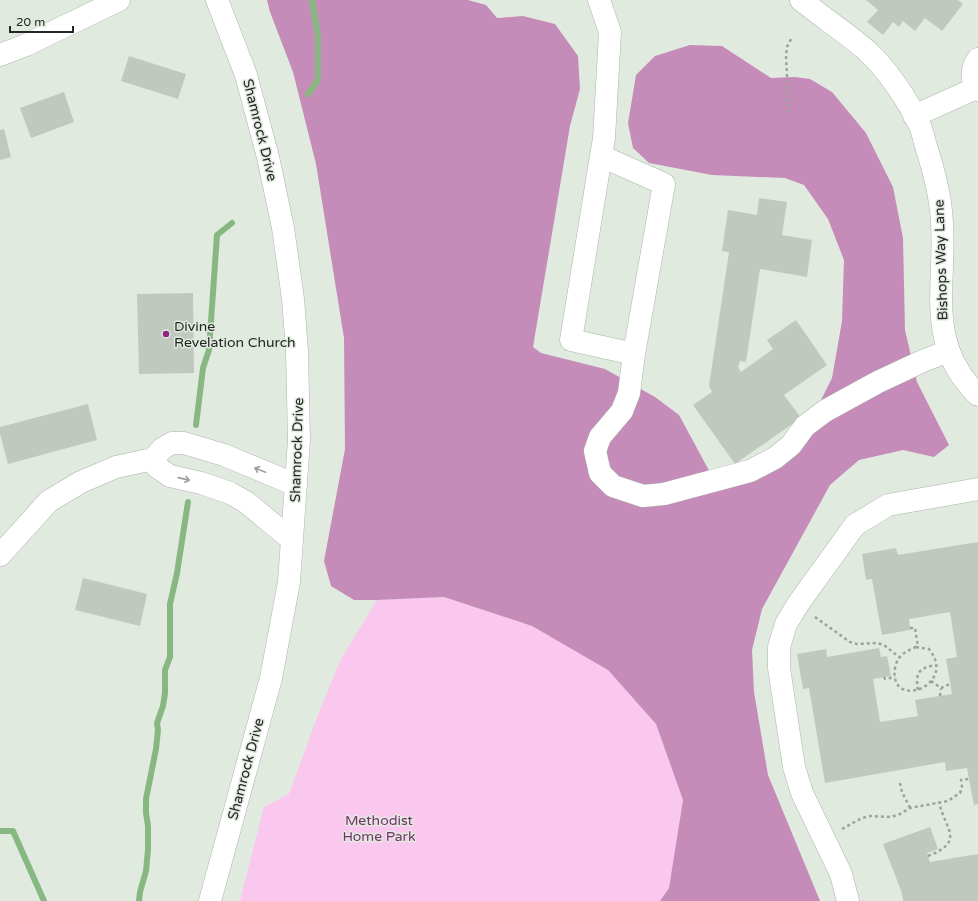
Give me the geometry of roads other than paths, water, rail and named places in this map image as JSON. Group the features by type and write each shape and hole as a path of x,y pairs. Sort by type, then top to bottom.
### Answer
{"street":[{"path":"0,56 119,0"},
{"name":"Shamrock Drive","path":"210,901 271,678 289,582 299,440 297,351 293,300 283,228 268,157 246,75 217,0"},
{"path":"599,0 610,32 604,138 572,340 634,354"},
{"name":"Bishops Way Lane","path":"801,0 866,51 885,71 907,102 920,126 938,190 942,224 941,316 945,342 954,365 966,383 978,395"},
{"path":"914,116 977,89 973,80 972,71 978,59"},
{"path":"601,156 664,184 634,354 629,393 622,411 600,437 595,451 600,473 613,486 643,496 664,494 750,471 776,458 791,445 806,426 825,411 878,382 925,360 949,351"},
{"path":"0,555 49,501 81,482 116,466 153,459 163,448 172,443 184,443 224,455 296,484"},
{"path":"153,459 157,467 170,476 201,483 230,493 246,502 292,540"},
{"path":"848,901 842,874 802,793 794,767 779,668 779,647 781,639 786,624 792,614 854,525 888,505 978,489"}],"waterway":[{"path":"308,94 318,80 318,36 312,0"},
{"path":"196,425 203,368 209,350 217,235 232,223"},
{"path":"139,901 146,871 148,850 146,799 156,749 158,730 157,723 163,706 165,693 165,670 170,657 170,604 177,573 188,502"},
{"path":"0,831 13,831 44,901"}],"place":[{"name":"Divine Revelation Church","path":"166,334"}],"park label":[{"name":"Methodist Home Park","path":"379,828"}]}
